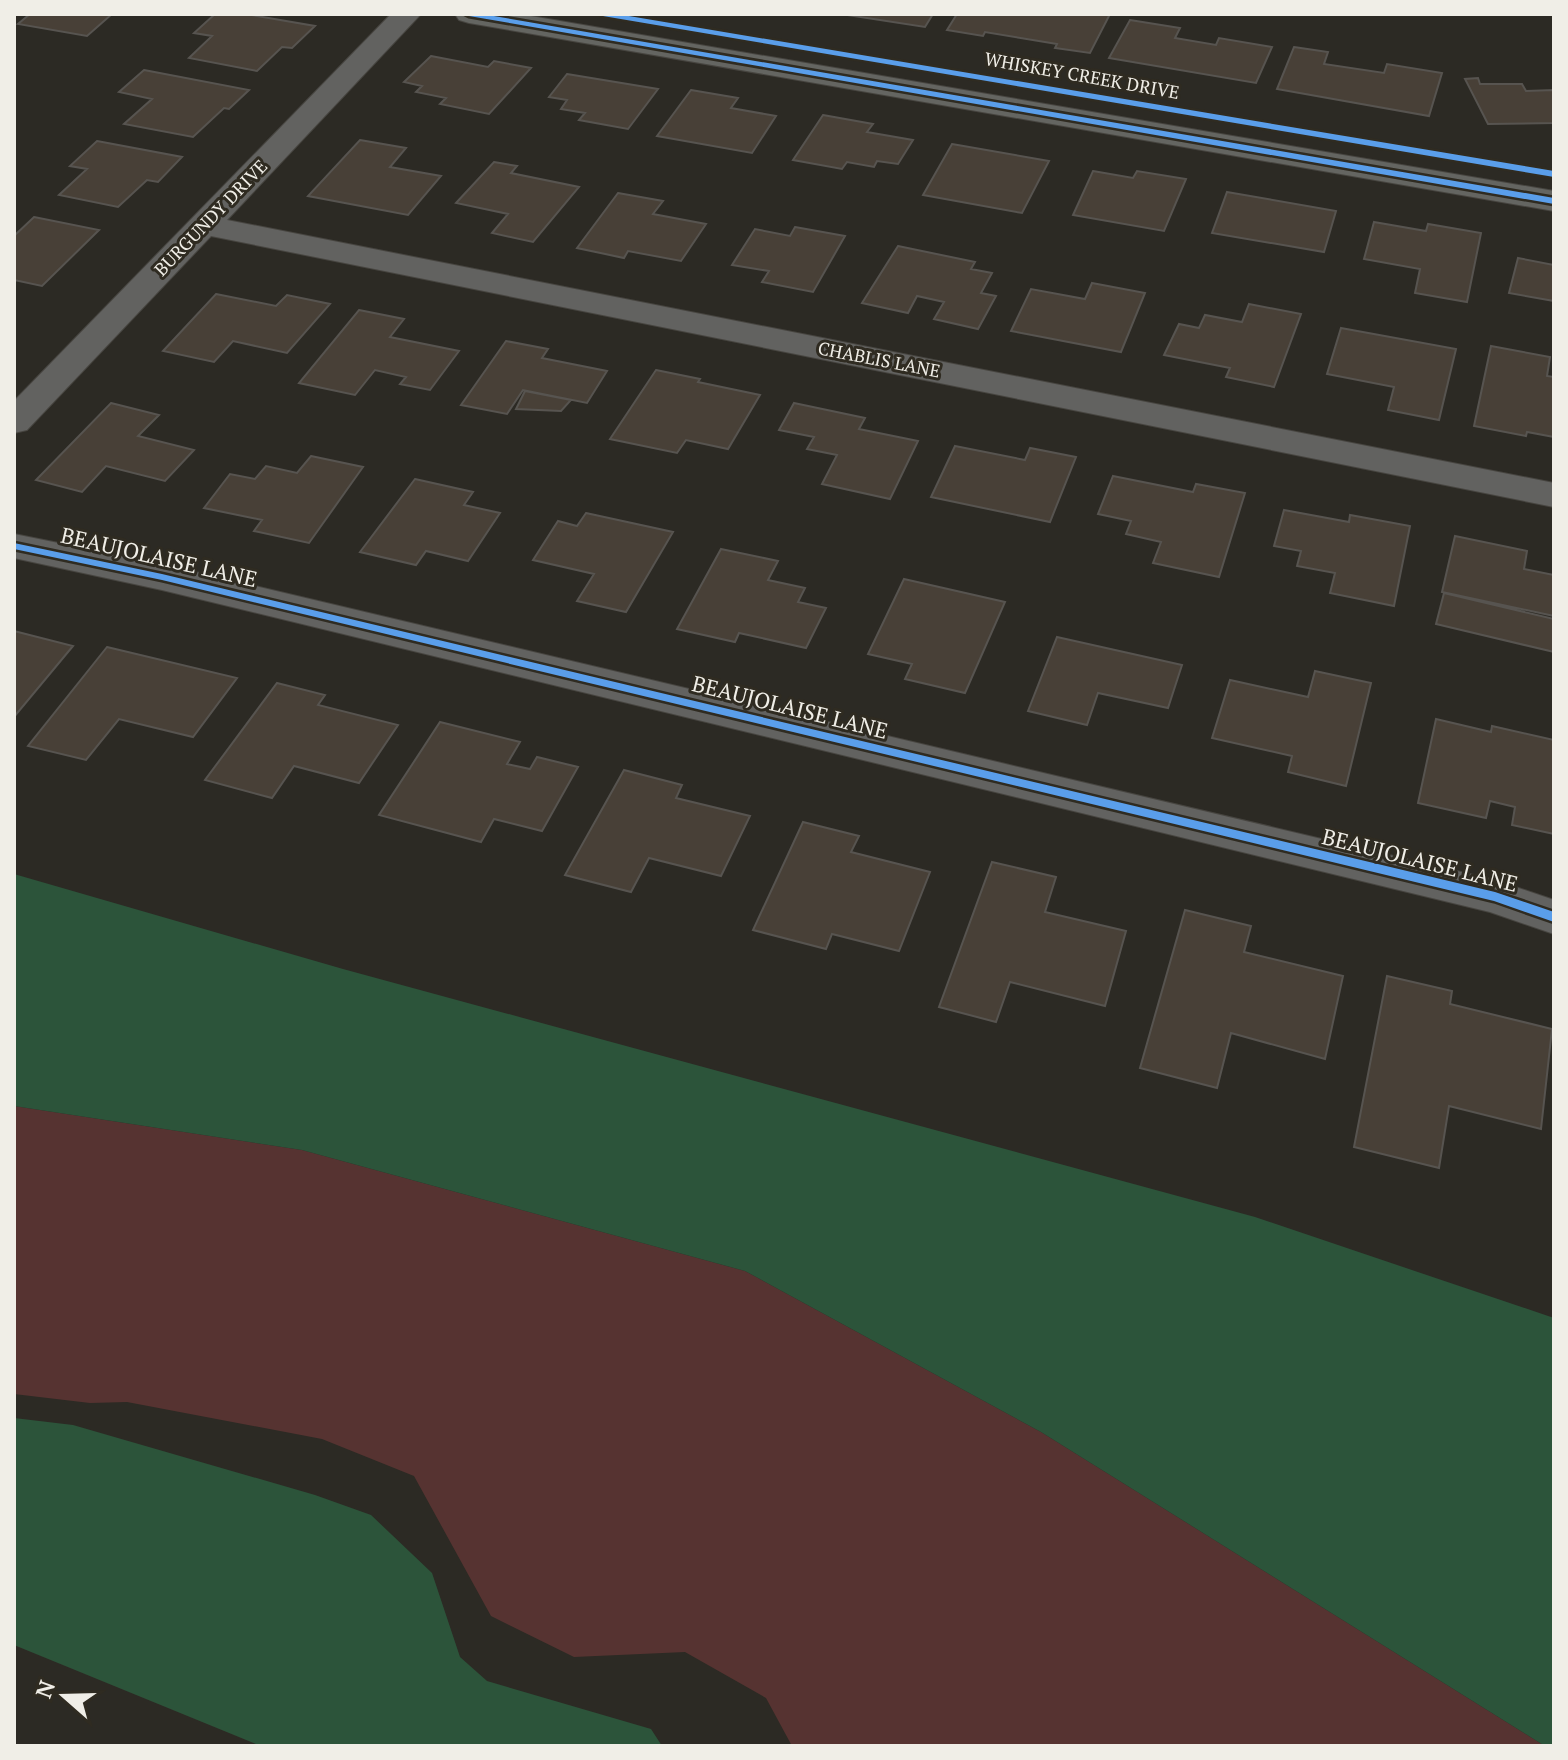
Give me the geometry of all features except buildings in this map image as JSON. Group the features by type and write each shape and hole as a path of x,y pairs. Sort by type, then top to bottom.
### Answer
{"street":[{"name":"BURGUNDY DRIVE","path":"14,422 407,14"},
{"name":"WHISKEY CREEK DRIVE","path":"469,14 1554,201"},
{"name":"WHISKEY CREEK DRIVE","path":"603,14 1554,174"},
{"name":"CHABLIS LANE","path":"204,225 1554,495"},
{"name":"BEAUJOLAISE LANE","path":"14,546 162,577 1448,886 1554,917"}],"shaded area":[{"path":"14,874 343,969 1255,1217 1554,1318 1554,1746 1545,1746 1041,1432 745,1271 302,1150 14,1106"},
{"path":"14,1106 302,1150 745,1271 1041,1432 1545,1746 792,1746 766,1698 685,1652 574,1657 491,1616 414,1476 322,1439 127,1402 90,1403 14,1394"},
{"path":"14,1418 73,1425 315,1495 371,1515 432,1573 460,1657 487,1681 651,1729 662,1746 261,1746 14,1645"}],"cycle path":[{"path":"469,14 1554,201"},
{"path":"603,14 1554,174"},
{"path":"14,546 162,577 1495,897 1554,917"}]}
